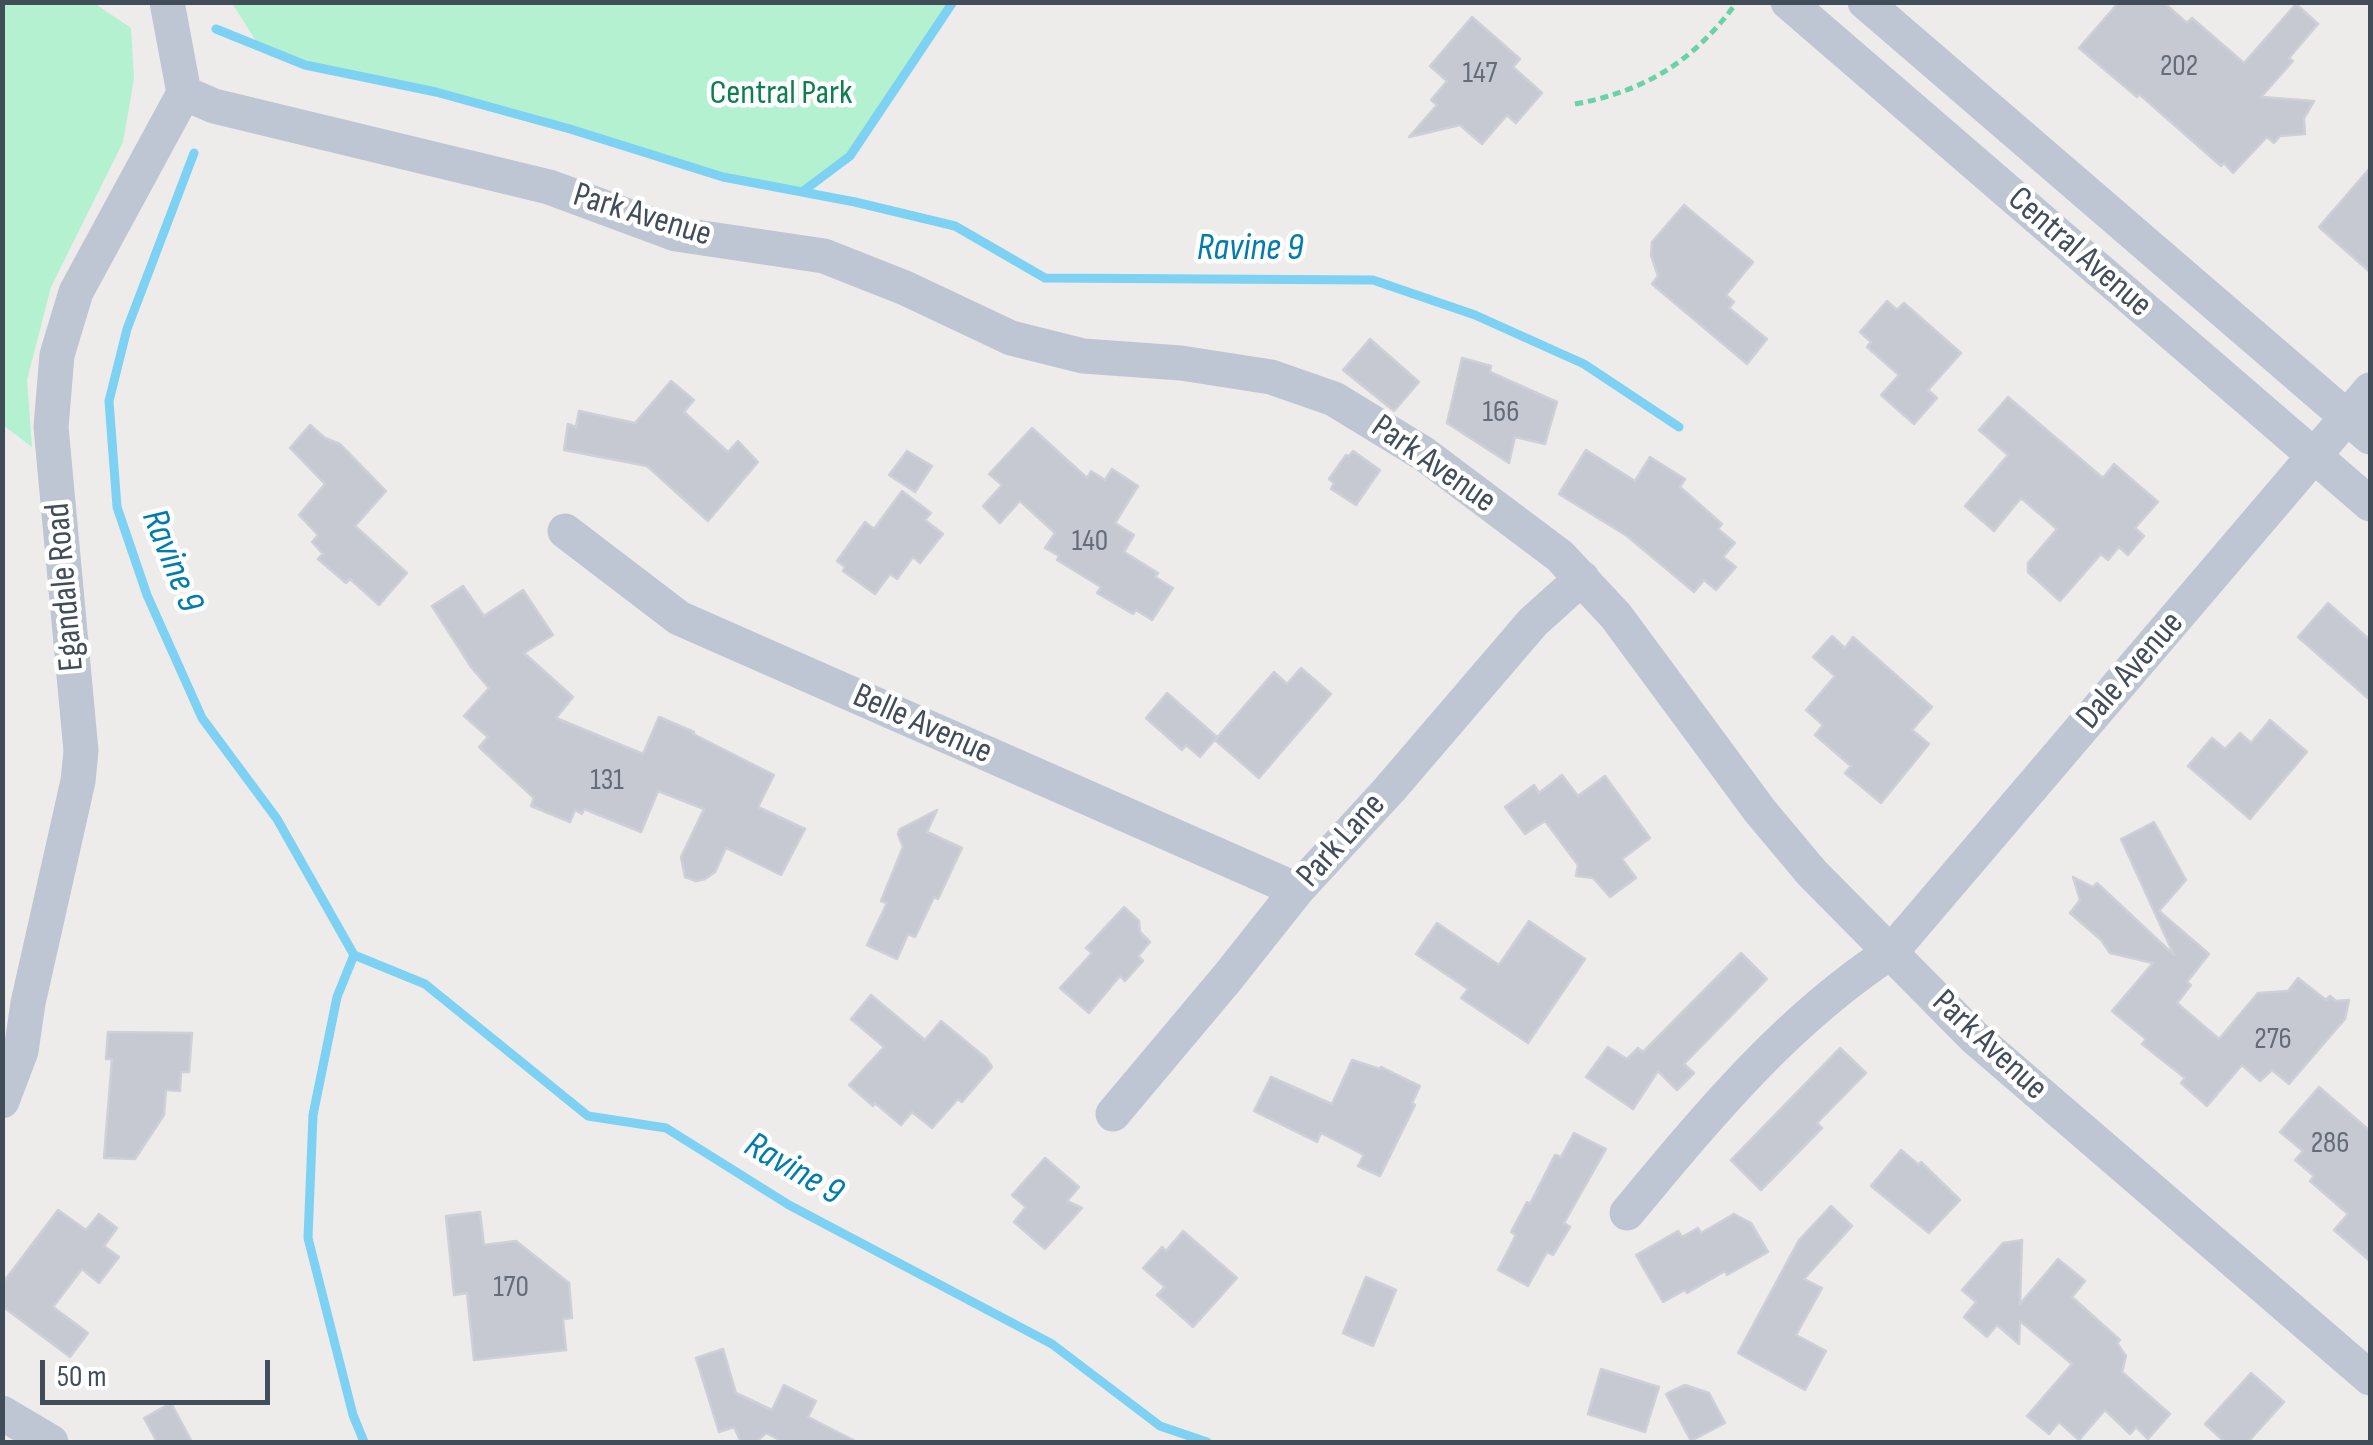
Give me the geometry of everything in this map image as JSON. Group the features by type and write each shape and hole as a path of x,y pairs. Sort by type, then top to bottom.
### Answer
{"street":[{"path":"167,2 184,93"},
{"name":"Central Avenue","path":"1788,2 2370,504"},
{"name":"Central Avenue","path":"1864,2 2359,427"},
{"name":"Park Avenue","path":"184,93 214,106 549,187 676,234 824,256 1029,343 1082,356 1181,363 1270,377 1334,398 1424,454 1560,556 1616,616 1760,811 1812,873 1974,1037 2370,1378"},
{"name":"Egandale Road","path":"2,1101 21,1051 81,751 51,426 57,355 76,292 184,93"},
{"path":"1961,151 1996,116"},
{"name":"Dale Avenue","path":"1626,1213 1705,1119 1770,1051 1858,973 1891,952 2314,456 2359,427 2370,390"},
{"name":"Belle Avenue","path":"564,531 679,618 1296,890"},
{"name":"Park Lane","path":"1113,1114 1296,890 1389,790 1532,622 1582,578"},
{"path":"2,1413 50,1442"}],"path":[{"path":"1576,104 1615,96 1688,56 1718,28 1737,2"}],"green space":[{"path":"3,2 94,3 131,28 134,79 123,142 51,287 27,380 32,447 3,425"},
{"name":"Central Park","path":"232,3 953,3 850,156 802,192 723,177 436,92 305,65 261,49"}],"building":[{"path":"2119,2 2163,2 2187,23 2192,18 2244,63 2296,4 2318,24 2289,58 2293,61 2261,97 2314,101 2304,118 2305,134 2280,136 2274,143 2267,137 2233,173 2224,163 2221,166 2079,48"},
{"path":"1472,17 1520,59 1513,67 1542,93 1516,123 1507,115 1482,144 1460,125 1409,137 1437,105 1431,100 1447,81 1430,66"},
{"path":"2370,168 2370,272 2319,227"},
{"path":"1684,205 1753,262 1726,295 1734,302 1729,308 1767,339 1747,364 1652,284 1658,276 1651,255 1652,242"},
{"path":"1887,301 1897,310 1904,303 1961,353 1928,390 1937,398 1914,424 1881,395 1899,375 1867,347 1871,342 1860,332"},
{"path":"1370,339 1419,382 1394,411 1343,370"},
{"path":"1462,358 1491,366 1490,372 1557,402 1545,444 1515,437 1509,463 1447,423"},
{"path":"671,381 694,400 684,412 728,452 738,441 758,462 708,521 647,466 564,450 568,424 576,427 579,411 635,423"},
{"path":"2008,397 2103,478 2114,464 2158,502 2135,528 2144,536 2128,555 2119,547 2108,560 2101,554 2060,601 2028,572 2028,563 2057,529 2021,498 1994,531 1965,506 2008,455 1979,430"},
{"path":"310,425 340,444 386,491 355,526 407,573 379,605 350,579 346,583 318,559 323,554 312,542 318,535 299,515 325,484 290,448"},
{"path":"1032,428 1087,478 1091,471 1105,480 1112,469 1138,486 1115,523 1134,535 1124,552 1158,573 1155,577 1173,588 1152,620 1097,593 1101,587 1057,560 1059,556 1045,548 1055,533 1020,501 1000,523 983,506 1002,485 989,474"},
{"path":"1586,450 1635,481 1650,457 1685,479 1680,487 1722,524 1718,529 1735,543 1723,557 1736,567 1716,590 1704,580 1694,592 1627,536 1559,494"},
{"path":"907,451 932,466 915,492 889,475"},
{"path":"1353,451 1380,470 1356,505 1331,489 1334,483 1329,479"},
{"path":"902,491 931,513 925,520 943,534 920,563 913,557 897,579 890,574 875,594 843,571 845,567 837,561 865,522 874,529"},
{"path":"463,586 484,616 523,590 553,635 524,653 573,697 556,718 643,754 659,717 774,775 758,807 805,829 781,875 726,848 715,872 696,881 685,877 681,857 704,809 658,791 641,832 584,809 582,814 575,810 570,822 531,806 534,798 479,747 488,737 464,716 489,688 432,606"},
{"path":"2328,603 2370,640 2370,700 2298,637"},
{"path":"1832,636 1845,648 1853,637 1932,707 1912,730 1929,744 1881,803 1845,773 1851,766 1815,735 1823,725 1806,710 1835,676 1813,657"},
{"path":"1301,668 1331,694 1259,778 1215,740 1274,672 1287,684"},
{"path":"1167,693 1217,737 1200,757 1186,745 1182,750 1146,718"},
{"path":"2270,720 2307,752 2250,819 2188,766 2212,738 2225,749 2240,733 2251,743"},
{"path":"1562,775 1578,796 1605,776 1650,838 1622,859 1636,878 1610,897 1593,878 1576,876 1578,865 1545,821 1525,834 1505,807 1534,785 1539,793"},
{"path":"937,810 927,832 962,848 938,899 934,897 915,937 908,934 897,959 867,945 887,903 881,901 903,847 900,829"},
{"path":"2154,822 2186,880 2159,911 2209,954 2187,982 2191,985 2177,1003 2219,1039 2258,993 2288,991 2298,978 2326,1000 2330,996 2336,1001 2349,1000 2345,1019 2289,1084 2272,1070 2260,1081 2242,1065 2207,1106 2181,1083 2185,1078 2142,1044 2146,1039 2112,1011 2153,963 2110,953 2070,913 2080,900 2073,877 2093,887 2097,883 2174,955 2121,839"},
{"path":"1124,907 1139,921 1140,932 1150,942 1138,956 1143,961 1125,981 1120,976 1089,1013 1060,988 1092,953 1086,948"},
{"path":"1529,921 1585,959 1528,1043 1461,998 1468,989 1416,954 1437,923 1499,965"},
{"path":"1741,953 1767,979 1684,1064 1694,1073 1677,1090 1658,1071 1633,1109 1586,1077 1608,1047 1627,1059 1638,1048 1643,1052"},
{"path":"871,995 925,1040 941,1021 992,1067 962,1102 958,1099 932,1128 912,1112 901,1125 849,1085 884,1047 851,1019"},
{"path":"108,1032 192,1033 189,1072 181,1072 180,1091 166,1090 164,1115 135,1159 104,1158 112,1059 106,1059"},
{"path":"1840,1048 1866,1073 1817,1123 1822,1128 1761,1190 1731,1160"},
{"path":"1352,1060 1381,1067 1420,1086 1412,1103 1415,1105 1380,1176 1358,1166 1364,1155 1321,1133 1317,1142 1254,1111 1271,1077 1332,1104"},
{"path":"2319,1087 2370,1131 2370,1261 2334,1230 2348,1214 2310,1181 2314,1176 2295,1160 2303,1151 2280,1132"},
{"path":"1574,1133 1606,1149 1564,1223 1570,1227 1553,1255 1547,1252 1528,1286 1498,1270 1527,1202 1530,1204 1555,1155 1561,1157"},
{"path":"1901,1150 1919,1165 1921,1162 1960,1200 1929,1233 1871,1186"},
{"path":"1045,1158 1079,1187 1067,1201 1082,1208 1045,1249 1014,1222 1026,1207 1012,1195"},
{"path":"1831,1206 1852,1226 1804,1279 1822,1288 1796,1335 1826,1351 1805,1390 1738,1353 1799,1240"},
{"path":"58,1210 86,1230 99,1214 117,1228 104,1246 119,1257 99,1283 82,1269 53,1307 88,1333 70,1357 2,1306 2,1284"},
{"path":"480,1212 484,1245 516,1241 569,1283 572,1318 563,1319 566,1350 474,1360 467,1293 454,1295 446,1216"},
{"path":"1734,1214 1751,1223 1768,1252 1727,1275 1725,1271 1663,1302 1636,1255 1678,1231 1682,1237 1698,1228 1701,1233"},
{"path":"1183,1231 1237,1278 1193,1327 1157,1295 1165,1287 1143,1268 1162,1247 1166,1251"},
{"path":"2022,1240 2020,1304 2058,1259 2085,1281 2072,1297 2120,1340 2117,1343 2126,1356 2122,1372 2170,1414 2148,1439 2136,1427 2130,1434 2105,1410 2079,1440 2059,1422 2049,1434 2027,1416 2072,1364 2020,1321 2019,1344 1997,1325 1987,1337 1964,1317 1976,1302 1962,1290 2003,1243"},
{"path":"1366,1277 1396,1290 1373,1346 1343,1333"},
{"path":"723,1349 736,1393 772,1410 784,1385 816,1401 808,1417 857,1442 783,1442 766,1433 756,1442 741,1442 734,1427 719,1432 696,1358"},
{"path":"1601,1369 1659,1387 1645,1432 1588,1414"},
{"path":"2251,1373 2284,1402 2248,1442 2225,1442 2205,1424"},
{"path":"1685,1385 1709,1393 1725,1423 1691,1441 1666,1394"},
{"path":"171,1403 192,1442 157,1442 144,1418"}],"waterway":[{"name":"Ravine 9","path":"802,192 850,156 953,2"},
{"name":"Ravine 9","path":"216,29 305,65 436,92 723,177 955,226 1045,278 1373,280 1475,315 1584,364 1679,427"},
{"name":"Ravine 9","path":"194,153 127,329 109,401 117,507 147,595 202,718 277,819 354,955 425,984 588,1116 666,1128 789,1205 1052,1344 1160,1426 1207,1442"},
{"name":"Ravine 9","path":"354,955 337,997 313,1115 308,1238 353,1415 364,1442"}]}
